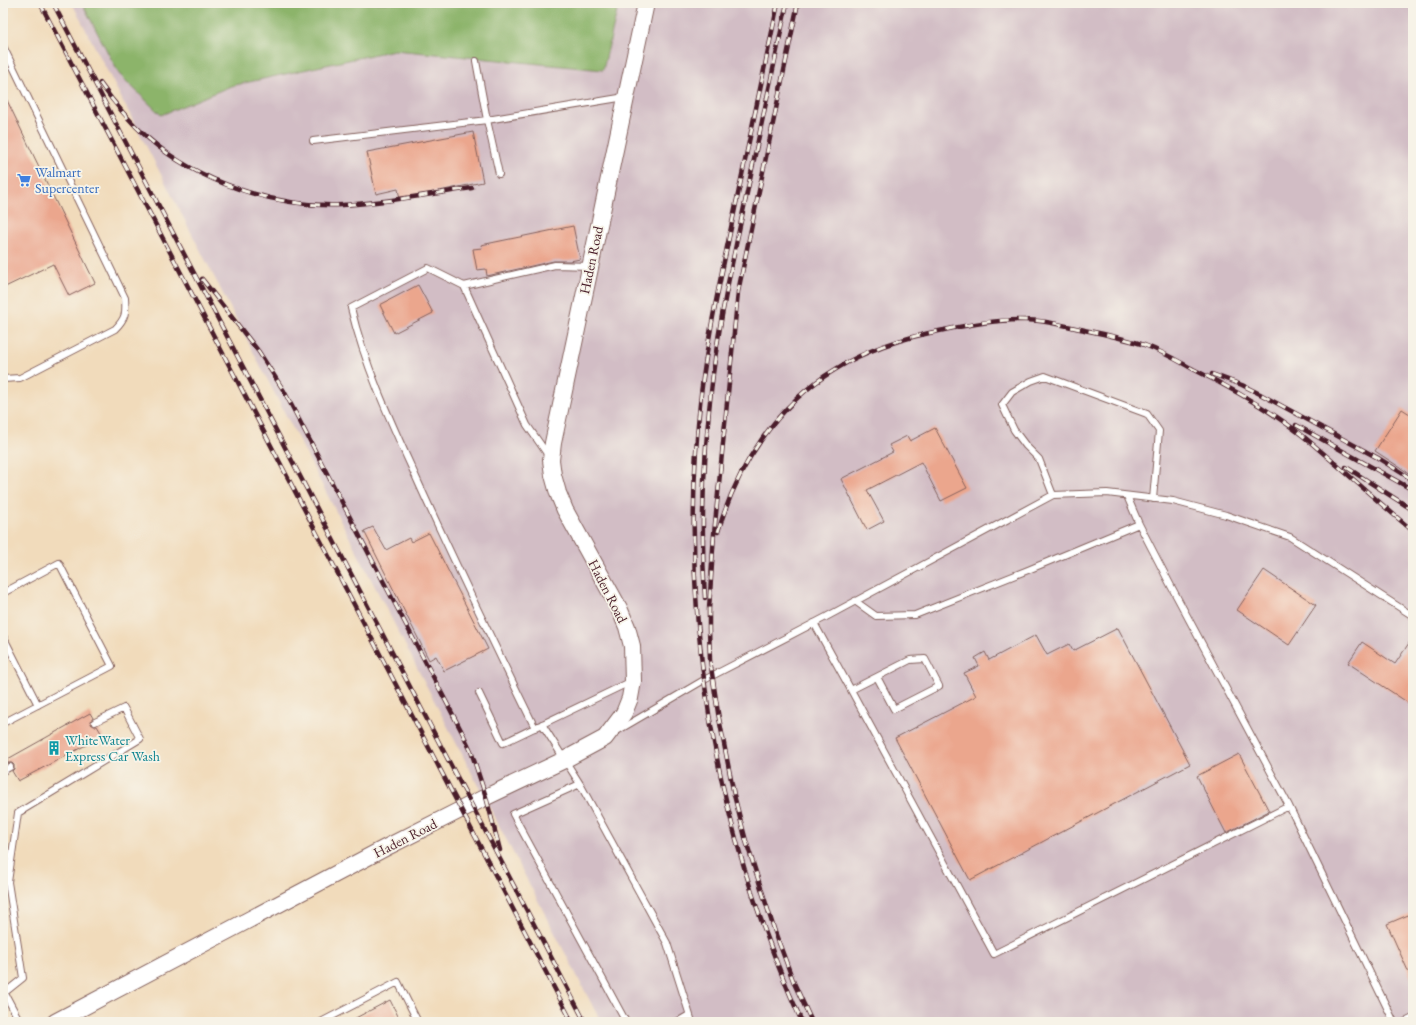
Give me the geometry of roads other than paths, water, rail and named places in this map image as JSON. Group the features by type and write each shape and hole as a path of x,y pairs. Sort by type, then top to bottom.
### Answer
{"street":[{"name":"Haden Road","path":"56,1022 385,848 471,804 564,760 605,738 624,713 630,698 633,681 632,646 627,627 619,608 565,510 558,493 551,460 553,443 646,3"}],"lane":[{"path":"3,46 125,298 126,311 123,321 115,329 20,378 3,379"},
{"path":"476,61 499,174"},
{"path":"313,141 487,120 627,97"},
{"path":"464,286 555,265 590,266"},
{"path":"534,728 445,543 382,401 358,337 351,308 428,268 464,286 527,425 551,460"},
{"path":"1053,495 1039,459 1026,446 1014,430 1002,406 1012,392 1031,381 1045,376 1147,414 1159,431 1153,499"},
{"path":"605,738 704,680 1053,495 1106,493 1173,501 1226,515 1290,537 1413,616"},
{"path":"1127,496 1139,524 1289,806 1394,1022"},
{"path":"855,601 876,616 915,615 1139,524"},
{"path":"3,592 59,564 112,666 3,723"},
{"path":"814,623 994,954 1289,806"},
{"path":"3,636 38,705"},
{"path":"851,690 910,660 925,659 939,686 894,709 877,677"},
{"path":"479,693 503,743 633,681"},
{"path":"8,882 18,812 140,739 124,708 95,722"},
{"path":"542,724 580,784 666,943 692,1022"},
{"path":"3,771 10,767"},
{"path":"580,784 513,814 626,1022"},
{"path":"3,870 8,882 23,978 4,992 20,1022"},
{"path":"320,1022 398,982 418,1022"},
{"path":"677,1022 689,1015"},
{"path":"1405,1022 1413,1018"}],"railway":[{"path":"40,3 572,1022"},
{"path":"53,3 585,1022"},
{"path":"778,3 719,284 704,372 695,474 694,555 699,635 709,715 725,794 745,871 771,948 802,1022"},
{"path":"705,598 703,542 705,458 716,353 731,270 787,3"},
{"path":"798,3 738,292 714,534 709,629 710,660 718,713 734,795 746,841 775,932 794,983 812,1022"},
{"path":"100,83 116,105 134,125 168,154 214,179 265,197 317,205 342,205 391,200 472,188"},
{"path":"202,279 259,352 284,391 463,734 471,751 486,797 500,850"},
{"path":"718,532 726,507 736,484 762,439 795,400 815,383 861,355 888,344 930,333 974,324 1015,320 1032,320 1053,323 1114,336 1139,343 1165,354 1250,400 1290,426 1413,531"},
{"path":"1212,374 1242,385 1260,394 1378,458 1413,480"},
{"path":"1296,425 1413,490"},
{"path":"1346,467 1413,510"}],"place":[{"name":"Walmart Supercenter","path":"24,180"},
{"name":"WhiteWater Express Car Wash","path":"54,748"}]}
